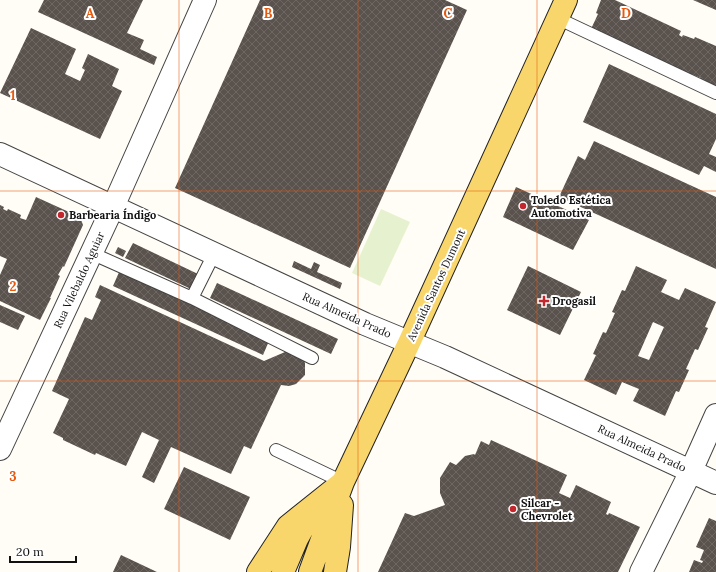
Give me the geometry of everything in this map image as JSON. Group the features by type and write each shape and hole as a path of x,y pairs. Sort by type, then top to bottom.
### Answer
{"main road":[{"name":"Avenida Santos Dumont","path":"310,572 343,482 409,343 562,9"},
{"path":"258,572 288,526 343,482"},
{"path":"335,572 340,547 343,482"},
{"path":"283,572 297,539 317,502"}],"street":[{"name":"Rua Vilebaldo Aguiar","path":"0,449 113,207 205,0"},
{"name":"Rua Almeida Prado","path":"0,154 365,324 445,357 716,483"},
{"path":"641,572 691,471 716,415"}],"lane":[{"path":"562,9 716,93"},
{"path":"91,253 192,298 312,358"},
{"path":"192,298 214,254"},
{"path":"276,450 343,482"}],"green space":[{"path":"381,209 410,222 380,286 352,273"}],"building":[{"path":"44,0 143,0 127,33 144,40 140,49 157,57 154,65 38,12"},
{"path":"260,0 445,0 467,10 350,268 175,188"},
{"path":"601,0 615,0 681,31 679,35 682,37 683,35 694,39 695,37 716,46 716,88 700,81 701,78 691,74 690,76 631,49 633,47 591,29 598,14 596,13"},
{"path":"693,0 716,0 716,10"},
{"path":"31,28 76,49 65,74 80,81 85,70 82,68 88,54 119,69 112,86 122,91 100,139 0,93"},
{"path":"609,64 716,114 716,139 709,154 716,157 716,172 704,166 699,175 583,122"},
{"path":"594,141 716,197 716,269 559,197 578,156 585,160"},
{"path":"516,187 589,220 573,250 503,217"},
{"path":"36,197 80,217 83,225 64,267 63,266 58,275 60,276 40,320 0,301 0,275 7,259 0,256 0,205 4,207 3,209 7,211 8,209 21,215 20,218 26,220"},
{"path":"133,243 198,274 191,289 125,258"},
{"path":"118,247 126,251 123,257 115,253"},
{"path":"294,261 311,269 314,262 320,265 317,272 342,283 340,289 292,267"},
{"name":"Drogasil","path":"528,266 581,292 560,335 507,310"},
{"path":"636,266 667,280 661,292 679,300 685,288 716,302 705,327 708,328 698,350 695,349 686,369 689,370 679,392 676,391 665,416 633,401 639,389 622,382 616,395 584,380 596,355 593,354 603,332 606,333 615,313 612,312 622,290 625,291","holes":["653,322 664,327 649,360 638,356"]},
{"path":"120,270 269,341 263,355 113,286"},
{"path":"217,283 338,339 331,354 210,298"},
{"path":"100,285 264,361 285,352 292,352 302,357 305,363 305,375 296,384 289,386 281,385 251,449 244,446 231,474 171,447 154,483 142,477 159,440 142,432 126,466 96,453 95,455 63,440 63,438 53,433 69,399 52,391 85,317 92,320 101,300 95,297"},
{"path":"0,305 25,316 18,330 0,322"},
{"name":"Silcar - Chevrolet","path":"491,440 567,475 559,493 570,498 576,485 611,502 606,514 608,515 609,513 640,527 618,572 378,572 405,513 414,516 445,505 440,493 440,478 450,462 456,465 465,456 475,455 481,441 489,445"},
{"path":"184,467 250,497 230,540 164,509"},
{"path":"709,518 716,521 716,572 689,572 694,560 702,563 703,561 700,560 704,550 696,547"},
{"path":"121,555 157,572 113,572"}],"place":[{"name":"Toledo Estética Automotiva","path":"523,206"},
{"name":"Barbearia Índigo","path":"61,215"},
{"name":"Drogasil","path":"544,301"},
{"name":"Silcar - Chevrolet","path":"513,509"}]}
